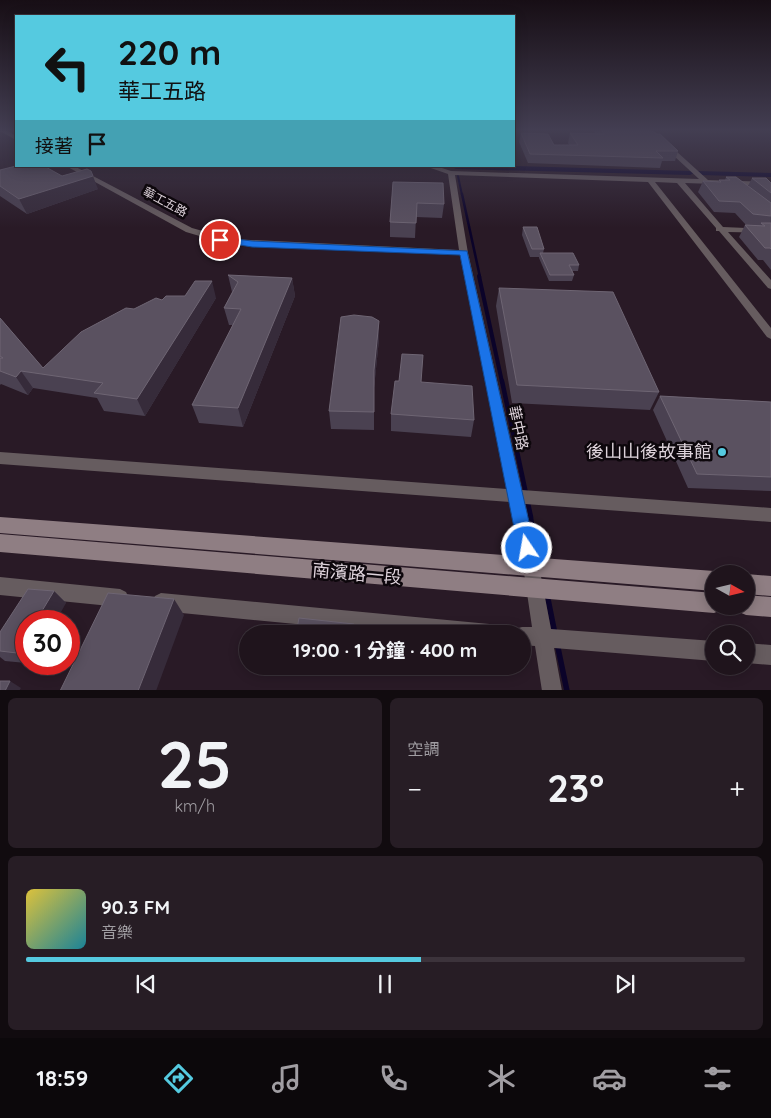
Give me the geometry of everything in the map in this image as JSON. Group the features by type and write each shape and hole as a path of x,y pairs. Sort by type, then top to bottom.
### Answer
{"main road":[{"name":"南濱路一段","path":"0,525 382,557 531,566 705,580"},
{"name":"南濱路一段","path":"0,543 705,601"},
{"path":"755,585 771,586"},
{"path":"755,606 771,607"}],"street":[{"path":"685,163 706,182"},
{"name":"華工五路","path":"71,167 190,230 223,240 252,244 464,252"},
{"path":"431,167 451,173 771,184"},
{"name":"華中路","path":"451,173 464,252 531,566 552,690"},
{"path":"650,180 771,335"},
{"path":"679,182 771,286"},
{"path":"732,183 745,194"},
{"path":"719,229 771,231"},
{"path":"0,458 771,514"},
{"path":"0,586 405,625"},
{"path":"531,637 705,650"},
{"path":"755,654 771,655"}],"building":[{"path":"15,166 46,167 62,176 87,169 91,171 93,176 19,199 0,186 0,170"},
{"path":"726,177 736,177 771,203 771,216 753,214 740,202 719,201 703,181 721,182 719,180 730,180"},
{"path":"752,178 766,178 771,183 771,193"},
{"path":"393,182 443,183 444,204 417,203 416,223 390,222"},
{"path":"761,223 771,223 771,249 765,248 745,225 765,226"},
{"path":"523,227 537,227 544,249 532,249"},
{"path":"540,253 573,253 579,265 569,265 574,275 550,275"},
{"path":"228,275 292,278 238,408 192,405 241,309 224,308 238,282"},
{"path":"195,281 212,281 137,399 94,393 103,383 21,371 16,377 0,371 0,358 3,358 0,356 0,318 43,368 81,332 126,308 134,309 156,298 162,300 166,296 185,296"},
{"path":"499,288 613,292 659,392 517,385"},
{"path":"354,315 372,317 379,321 374,370 374,412 329,411 341,317"},
{"path":"402,354 423,355 421,382 472,386 474,420 391,414 395,381 399,381"},
{"name":"後山山後故事館","path":"660,396 771,402 771,477 697,474"},
{"path":"28,589 54,591 43,610 15,610 15,653 0,651 0,632"},
{"path":"108,593 174,599 138,690 60,690 68,675 80,675 80,650"},
{"path":"299,618 354,624 354,625 298,625"},
{"path":"0,681 10,681 6,690 0,690"}],"waterway":[{"path":"456,167 690,173"},
{"path":"700,173 771,175"},
{"path":"458,176 462,195"},
{"path":"462,194 480,277"},
{"path":"479,276 502,382"},
{"path":"502,381 531,517"},
{"path":"530,516 540,561"},
{"path":"547,594 555,634"},
{"path":"557,643 567,690"}],"place":[{"name":"後山山後故事館","path":"722,452"}],"route":[{"path":"220,240 252,244 464,252 527,548"}]}
